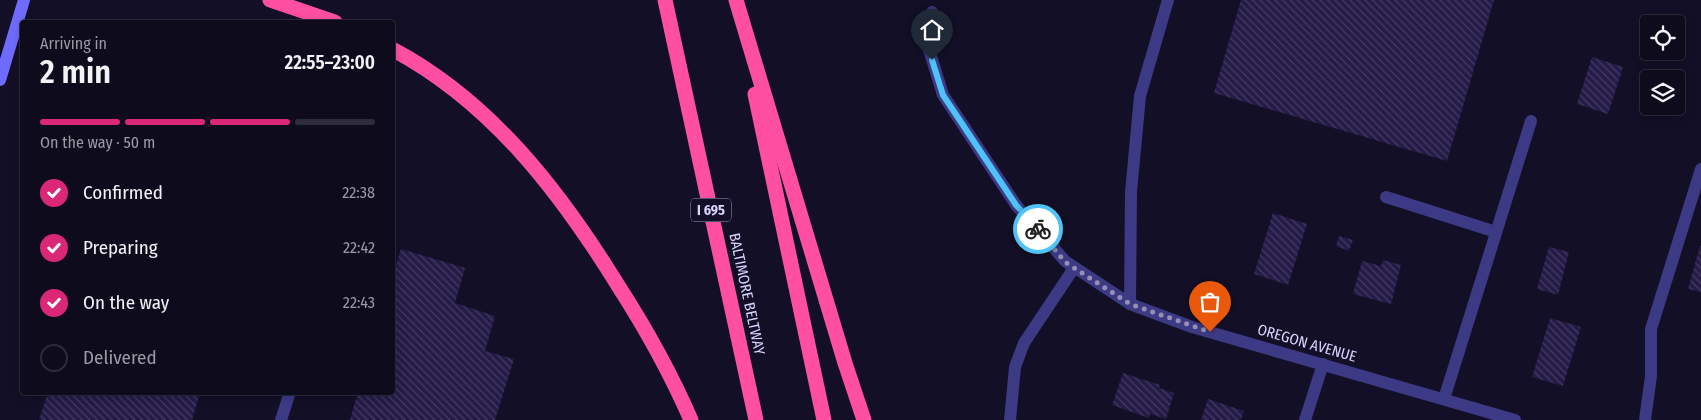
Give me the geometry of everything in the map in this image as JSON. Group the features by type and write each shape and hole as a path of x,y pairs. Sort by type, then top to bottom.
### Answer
{"highway":[{"path":"270,0 329,20"},
{"name":"BALTIMORE BELTWAY","path":"665,0 756,420"},
{"path":"735,0 824,420"},
{"path":"735,0 864,420"},
{"path":"395,51 421,64 479,108 534,165 590,239 636,314 691,420"}],"main road":[{"path":"0,80 24,0"}],"street":[{"path":"1130,304 1131,192 1140,96 1168,0"},
{"name":"OREGON AVENUE","path":"932,12 927,43 943,95 1016,205 1065,262 1130,304 1192,327 1515,420"},
{"path":"1444,400 1531,121"},
{"path":"1645,420 1651,376 1651,329 1701,169"},
{"path":"1386,197 1496,232"},
{"path":"1010,420 1015,367 1024,343 1074,268"},
{"path":"1305,420 1323,364"},
{"path":"281,420 289,395"}],"building":[{"path":"1241,0 1494,0 1447,161 1214,93"},
{"path":"1592,57 1623,67 1608,114 1577,104"},
{"path":"1273,213 1307,224 1288,285 1254,274"},
{"path":"1339,236 1353,240 1349,251 1336,246"},
{"path":"1701,246 1701,292 1688,289"},
{"path":"1549,247 1569,252 1558,295 1537,289"},
{"path":"401,249 465,268 455,303 495,316 485,351 514,359 495,420 350,420 357,395 395,395 395,268"},
{"path":"1383,260 1401,265 1391,304 1353,294 1362,261 1381,266"},
{"path":"1550,318 1581,327 1563,386 1532,377"},
{"path":"1123,373 1160,385 1159,388 1174,393 1166,419 1150,414 1149,418 1112,405"},
{"path":"47,395 199,395 192,420 39,420"},
{"path":"1208,399 1244,411 1241,420 1201,420"}],"way so far":[{"path":"1038,229 1065,262 1130,304 1210,332"}],"route":[{"path":"932,60 943,95 1016,205 1038,229"}]}
